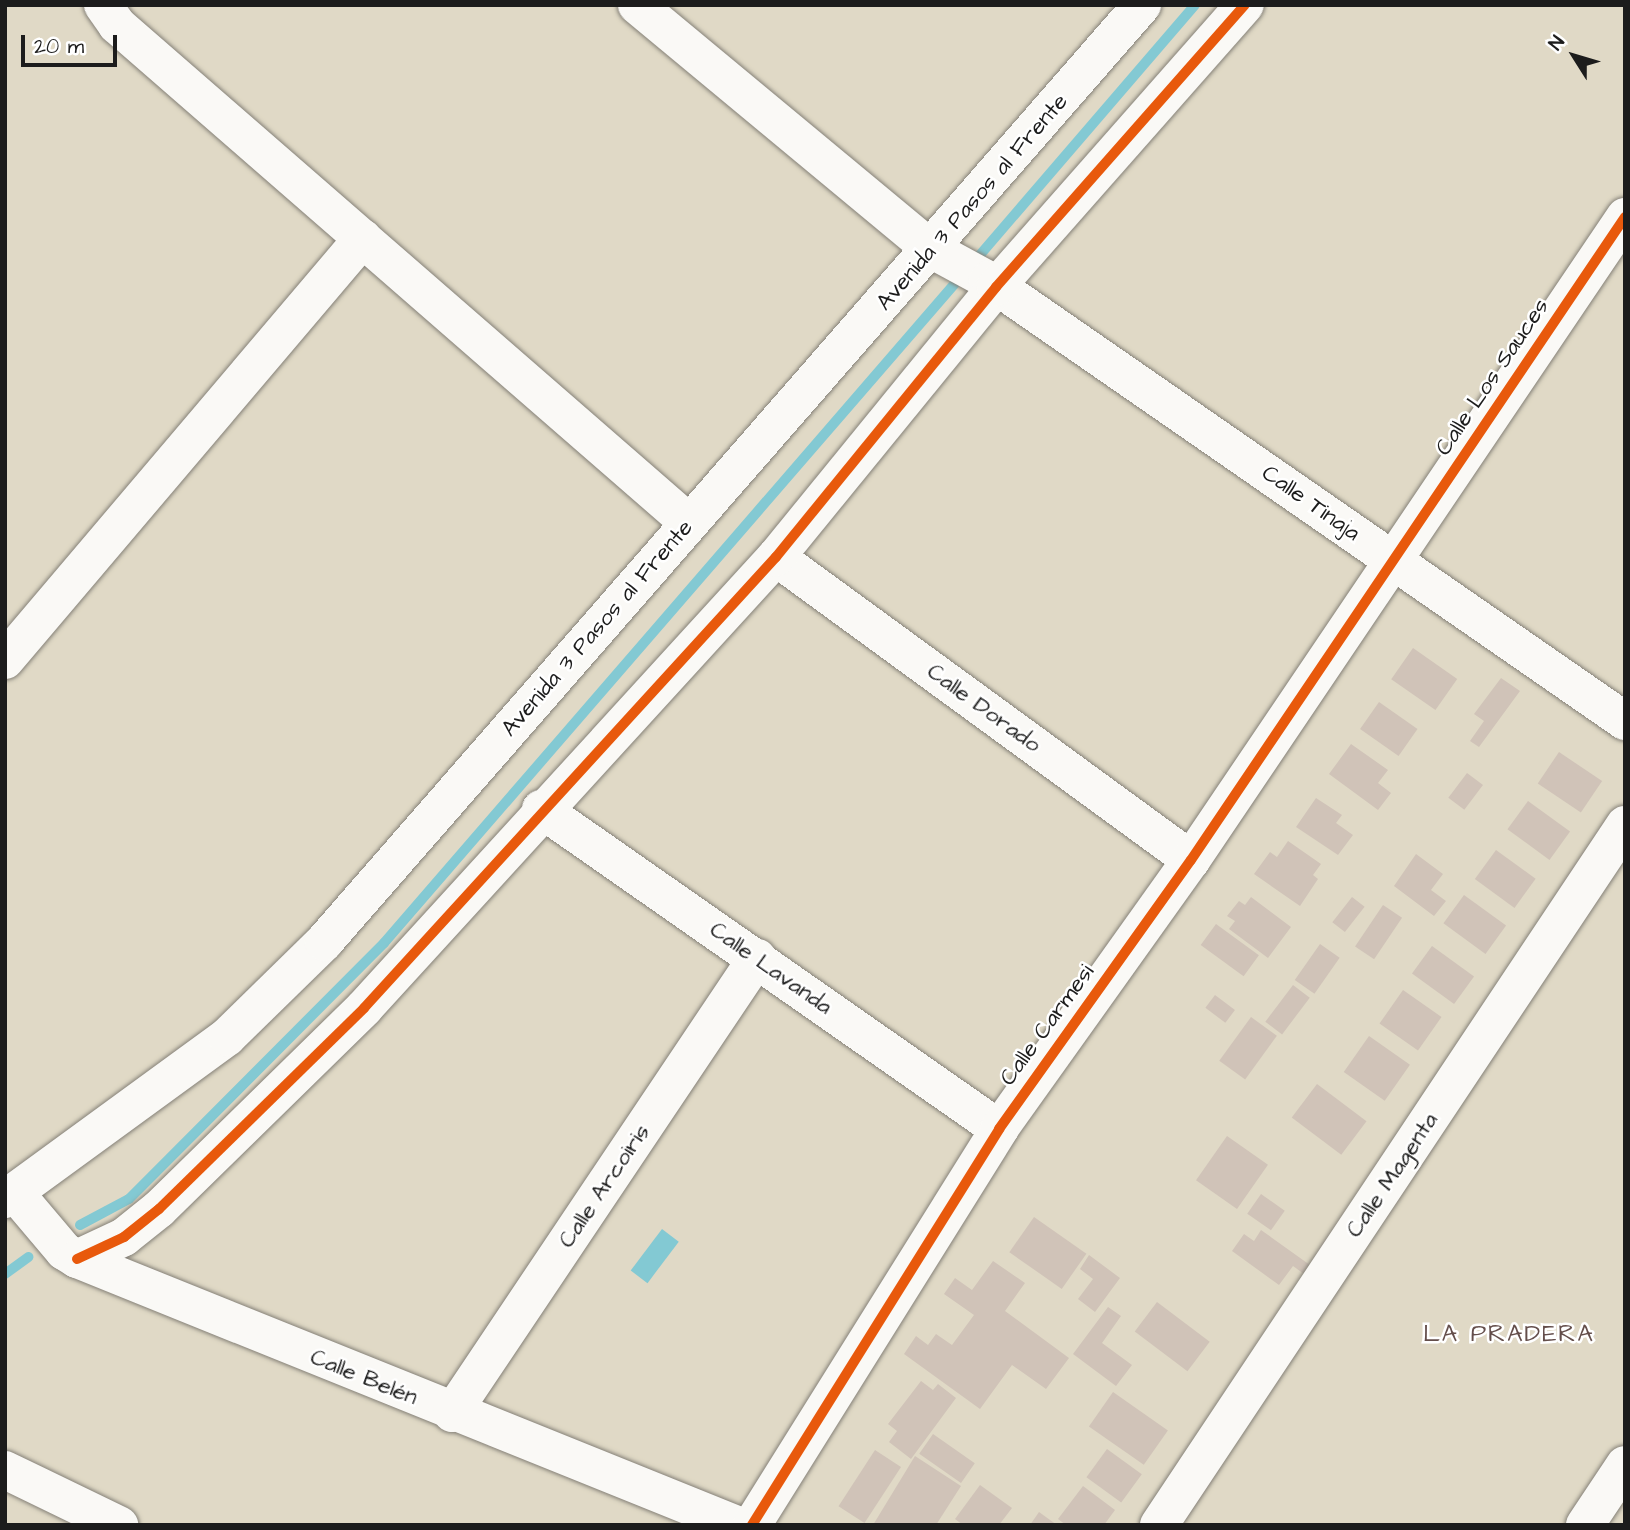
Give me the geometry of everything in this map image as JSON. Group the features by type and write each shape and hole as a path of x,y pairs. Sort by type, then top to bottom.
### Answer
{"street":[{"path":"103,5 117,25 689,523"},
{"name":"Calle Tinaja","path":"637,5 943,254 992,283 1625,721"},
{"name":"Avenida 3 Pasos al Frente","path":"10,1196 227,1037 324,942 689,523 943,254 1141,5"},
{"path":"77,1259 124,1237 225,1147 364,1008 541,809 776,556 992,283 1245,5"},
{"name":"Calle Los Sauces","path":"1395,562 1625,217"},
{"path":"5,660 363,238"},
{"name":"Calle Dorado","path":"776,556 1191,860"},
{"name":"Calle Carmesi","path":"752,1525 999,1129 1191,860 1395,562"},
{"name":"Calle Lavanda","path":"541,809 999,1129"},
{"name":"Calle Magenta","path":"1159,1525 1625,825"},
{"name":"Calle Arcoiris","path":"452,1413 757,958"},
{"name":"Calle Belén","path":"10,1196 64,1251 77,1259 452,1413 737,1525"},
{"path":"1585,1525 1625,1465"},
{"path":"5,1470 119,1525"}],"water":[{"path":"662,1229 679,1242 647,1283 631,1271"}],"building":[{"path":"1413,648 1457,679 1435,710 1391,679"},
{"path":"1501,678 1520,691 1479,747 1470,741 1484,721 1474,714"},
{"path":"1379,702 1418,729 1399,756 1360,729"},
{"path":"1351,744 1388,770 1378,783 1391,793 1378,810 1329,774"},
{"path":"1559,752 1602,781 1581,813 1538,784"},
{"path":"1467,773 1483,785 1464,810 1448,798"},
{"path":"1316,798 1342,815 1336,823 1353,835 1338,855 1296,827"},
{"path":"1528,801 1570,832 1549,860 1507,829"},
{"path":"1288,841 1321,864 1313,875 1318,879 1300,906 1254,874 1270,852 1277,857"},
{"path":"1496,850 1536,879 1514,908 1475,879"},
{"path":"1416,854 1443,874 1431,890 1446,901 1434,916 1394,886"},
{"path":"1464,895 1506,926 1485,954 1443,923"},
{"path":"1251,897 1291,927 1268,958 1229,929 1235,921 1227,916 1239,901 1245,905"},
{"path":"1352,897 1365,907 1345,932 1332,922"},
{"path":"1383,905 1402,918 1374,959 1355,946"},
{"path":"1216,924 1259,955 1244,976 1201,945"},
{"path":"1320,944 1340,958 1314,994 1295,980"},
{"path":"1432,946 1474,977 1454,1004 1412,974"},
{"path":"1293,985 1310,998 1282,1034 1265,1022"},
{"path":"1403,990 1442,1017 1418,1051 1379,1024"},
{"path":"1215,995 1235,1010 1225,1023 1205,1008"},
{"path":"1251,1017 1277,1036 1245,1079 1219,1061"},
{"path":"1369,1036 1410,1065 1385,1101 1344,1072"},
{"path":"1317,1084 1367,1121 1341,1155 1292,1118"},
{"path":"1227,1136 1268,1165 1237,1209 1196,1180"},
{"path":"1261,1194 1285,1211 1271,1230 1247,1214"},
{"path":"1034,1217 1086,1254 1062,1289 1009,1252"},
{"path":"1261,1230 1310,1265 1304,1274 1293,1266 1279,1285 1232,1251 1244,1234 1254,1241"},
{"path":"1089,1255 1120,1278 1095,1312 1078,1299 1093,1279 1080,1269"},
{"path":"993,1261 1025,1283 1005,1311 1069,1358 1046,1389 1012,1365 980,1409 904,1354 916,1336 928,1345 936,1334 952,1345 974,1315 944,1294 955,1278 972,1290"},
{"path":"1157,1302 1210,1342 1187,1371 1135,1332"},
{"path":"1108,1307 1121,1316 1102,1343 1132,1365 1116,1386 1073,1354"},
{"path":"921,1381 933,1390 938,1384 956,1398 911,1459 889,1442 897,1431 888,1424"},
{"path":"1113,1392 1168,1430 1144,1465 1089,1426"},
{"path":"933,1434 975,1463 961,1483 919,1454"},
{"path":"1107,1449 1142,1474 1121,1503 1086,1477"},
{"path":"875,1450 901,1467 865,1523 839,1506"},
{"path":"915,1456 961,1486 936,1525 873,1525"},
{"path":"980,1485 1012,1508 999,1525 963,1525 955,1519"},
{"path":"1083,1486 1115,1510 1104,1525 1066,1525 1058,1519"},
{"path":"1039,1512 1057,1525 1030,1525"}],"waterway":[{"path":"973,263 1195,5"},
{"path":"80,1225 129,1199 384,943 963,274"},
{"path":"5,1274 28,1257"}],"cycle path":[{"path":"77,1259 124,1237 159,1209 364,1008 776,557 996,287 1245,5"},
{"path":"752,1525 999,1129 1191,860 1625,217"}],"district":[{"name":"LA PRADERA","path":"1509,1335"}]}
